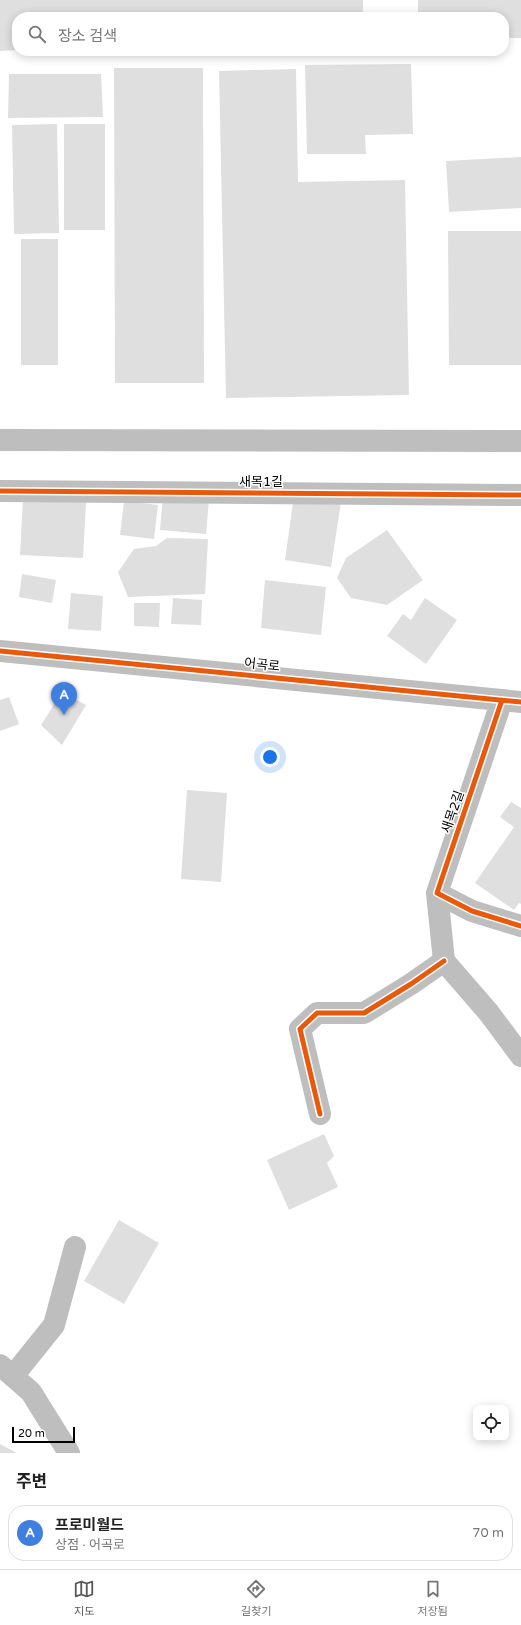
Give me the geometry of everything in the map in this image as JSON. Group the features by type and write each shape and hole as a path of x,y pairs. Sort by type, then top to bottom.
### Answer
{"street":[{"path":"0,440 521,441"},
{"name":"새목1길","path":"0,491 521,495"},
{"name":"어곡로","path":"0,651 512,701"},
{"name":"새목2길","path":"444,961 437,893 512,701"},
{"path":"437,893 472,911 521,926"},
{"path":"320,1114 300,1029 317,1013 364,1013 411,984 444,961 489,1013 521,1056"},
{"path":"69,1453 31,1392 6,1370 54,1325 75,1247"}],"building":[{"path":"0,0 363,0 363,12 12,12 12,50 0,51"},
{"path":"418,0 521,0 521,38 509,38 509,12 418,12"},
{"path":"411,64 413,134 365,135 366,154 307,154 305,65"},
{"path":"114,68 203,68 204,383 115,383"},
{"path":"296,69 298,182 405,180 409,395 226,398 219,71"},
{"path":"9,74 101,74 103,117 8,118"},
{"path":"57,124 59,233 14,234 12,125"},
{"path":"64,124 105,124 105,230 64,230"},
{"path":"521,157 521,208 449,212 446,161"},
{"path":"448,231 521,231 521,365 449,365"},
{"path":"21,239 58,239 58,365 21,365"},
{"path":"163,496 209,500 206,534 160,530"},
{"path":"23,498 86,502 83,558 20,555"},
{"path":"124,501 158,505 154,539 120,535"},
{"path":"341,502 331,567 285,560 293,503"},
{"path":"387,530 423,580 387,605 351,598 337,578 346,558"},
{"path":"167,538 208,539 205,594 128,597 118,572 134,549 156,546"},
{"path":"22,574 56,580 52,603 19,597"},
{"path":"265,580 326,587 321,635 261,628"},
{"path":"71,593 103,596 101,631 68,629"},
{"path":"173,598 202,600 201,625 171,624"},
{"path":"425,598 457,620 426,664 387,636 403,614 411,620"},
{"path":"134,603 160,603 159,627 134,626"},
{"path":"62,692 86,705 62,745 41,725"},
{"path":"9,697 19,724 0,731 0,700"},
{"path":"187,790 227,793 221,882 181,879"},
{"path":"511,802 521,808 521,904 519,903 514,910 475,883 514,827 500,817"},
{"path":"324,1134 334,1156 327,1163 338,1187 289,1210 267,1160"},
{"path":"119,1220 159,1243 124,1304 84,1281"},
{"path":"0,1444 17,1453 0,1453"}],"cycle path":[{"path":"0,491 521,495"},
{"path":"0,651 521,702"},
{"path":"502,700 437,893 472,911 521,926"},
{"path":"320,1114 300,1029 317,1013 364,1013 411,984 444,961"}],"place":[{"name":"프로미월드","path":"64,715"}]}
